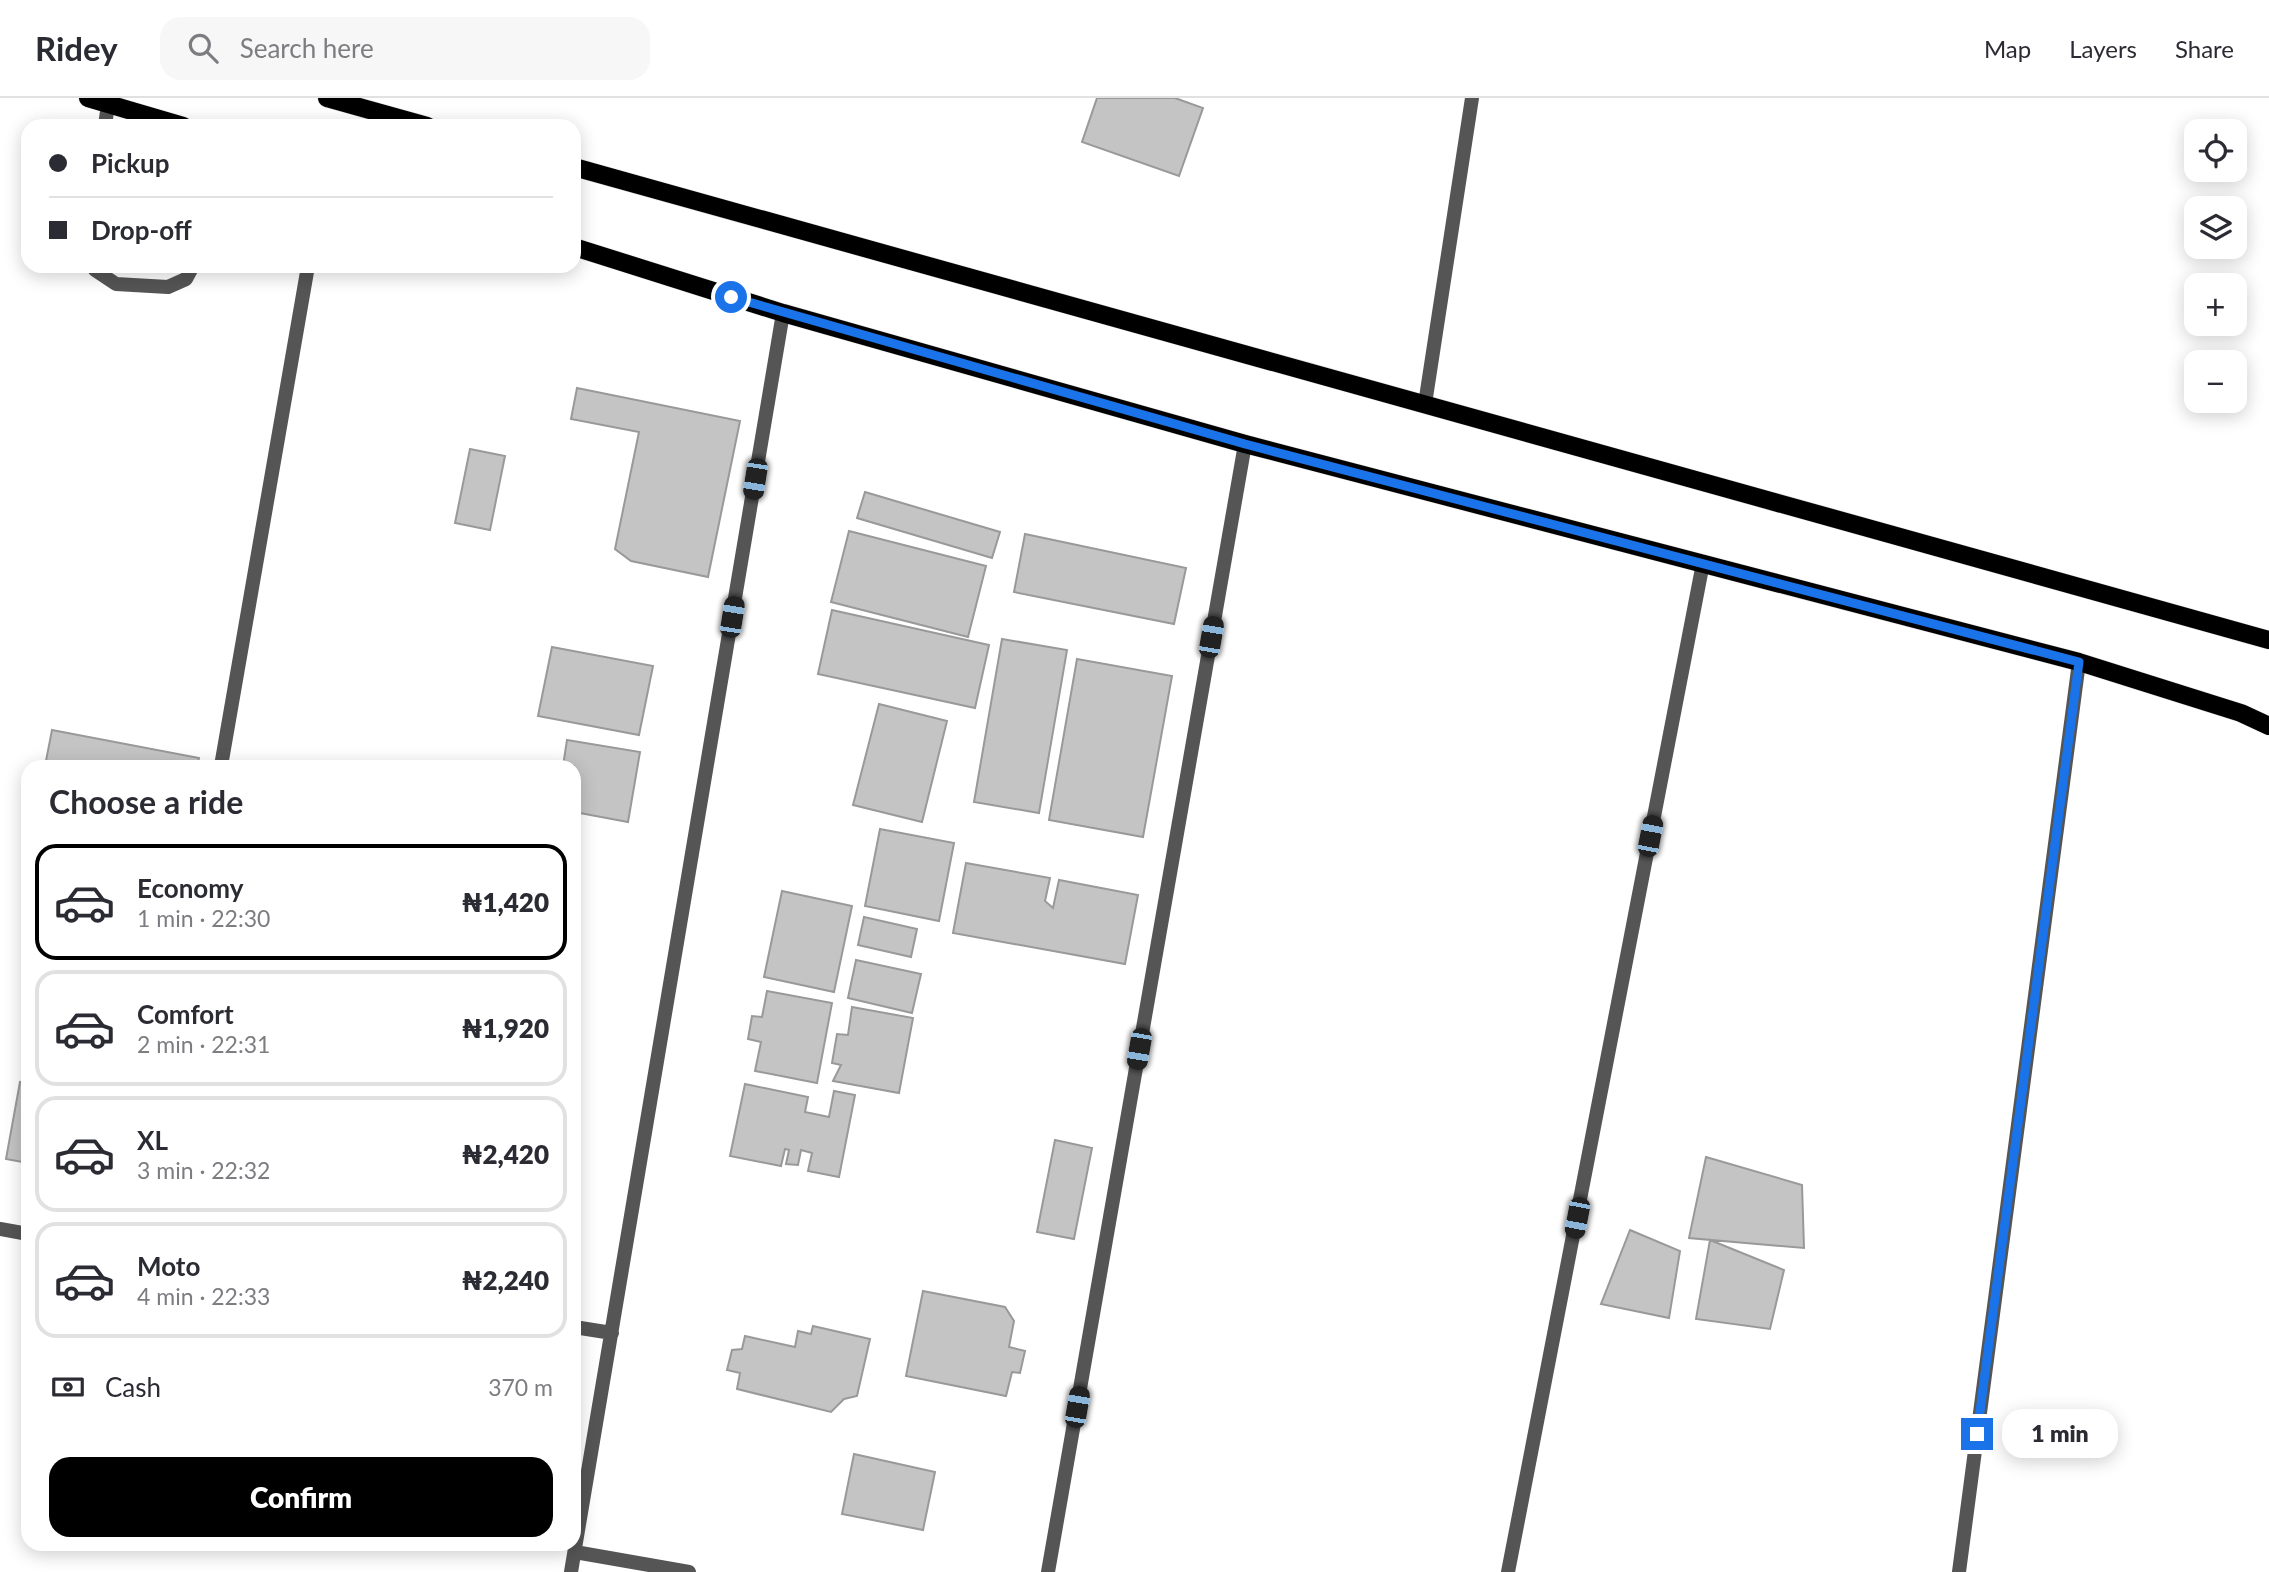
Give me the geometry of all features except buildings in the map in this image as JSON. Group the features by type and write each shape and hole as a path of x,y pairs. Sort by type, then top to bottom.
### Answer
{"main road":[{"path":"88,98 159,119"},
{"path":"327,98 402,119"},
{"path":"581,169 2269,640"},
{"path":"581,249 783,313 1245,444 2079,662 2241,713 2269,726"}],"street":[{"path":"1425,404 1472,98"},
{"path":"106,119 108,104"},
{"path":"100,273 116,284 169,288 186,279 189,273"},
{"path":"222,760 308,273"},
{"path":"581,1516 783,313"},
{"path":"1048,1572 1245,444"},
{"path":"1508,1572 1703,564"},
{"path":"1959,1572 2079,662"},
{"path":"0,1229 21,1233"},
{"path":"581,1328 612,1333"},
{"path":"571,1572 575,1552 689,1572"}],"route":[{"path":"731,297 1245,444 2079,662 1977,1434"}]}
